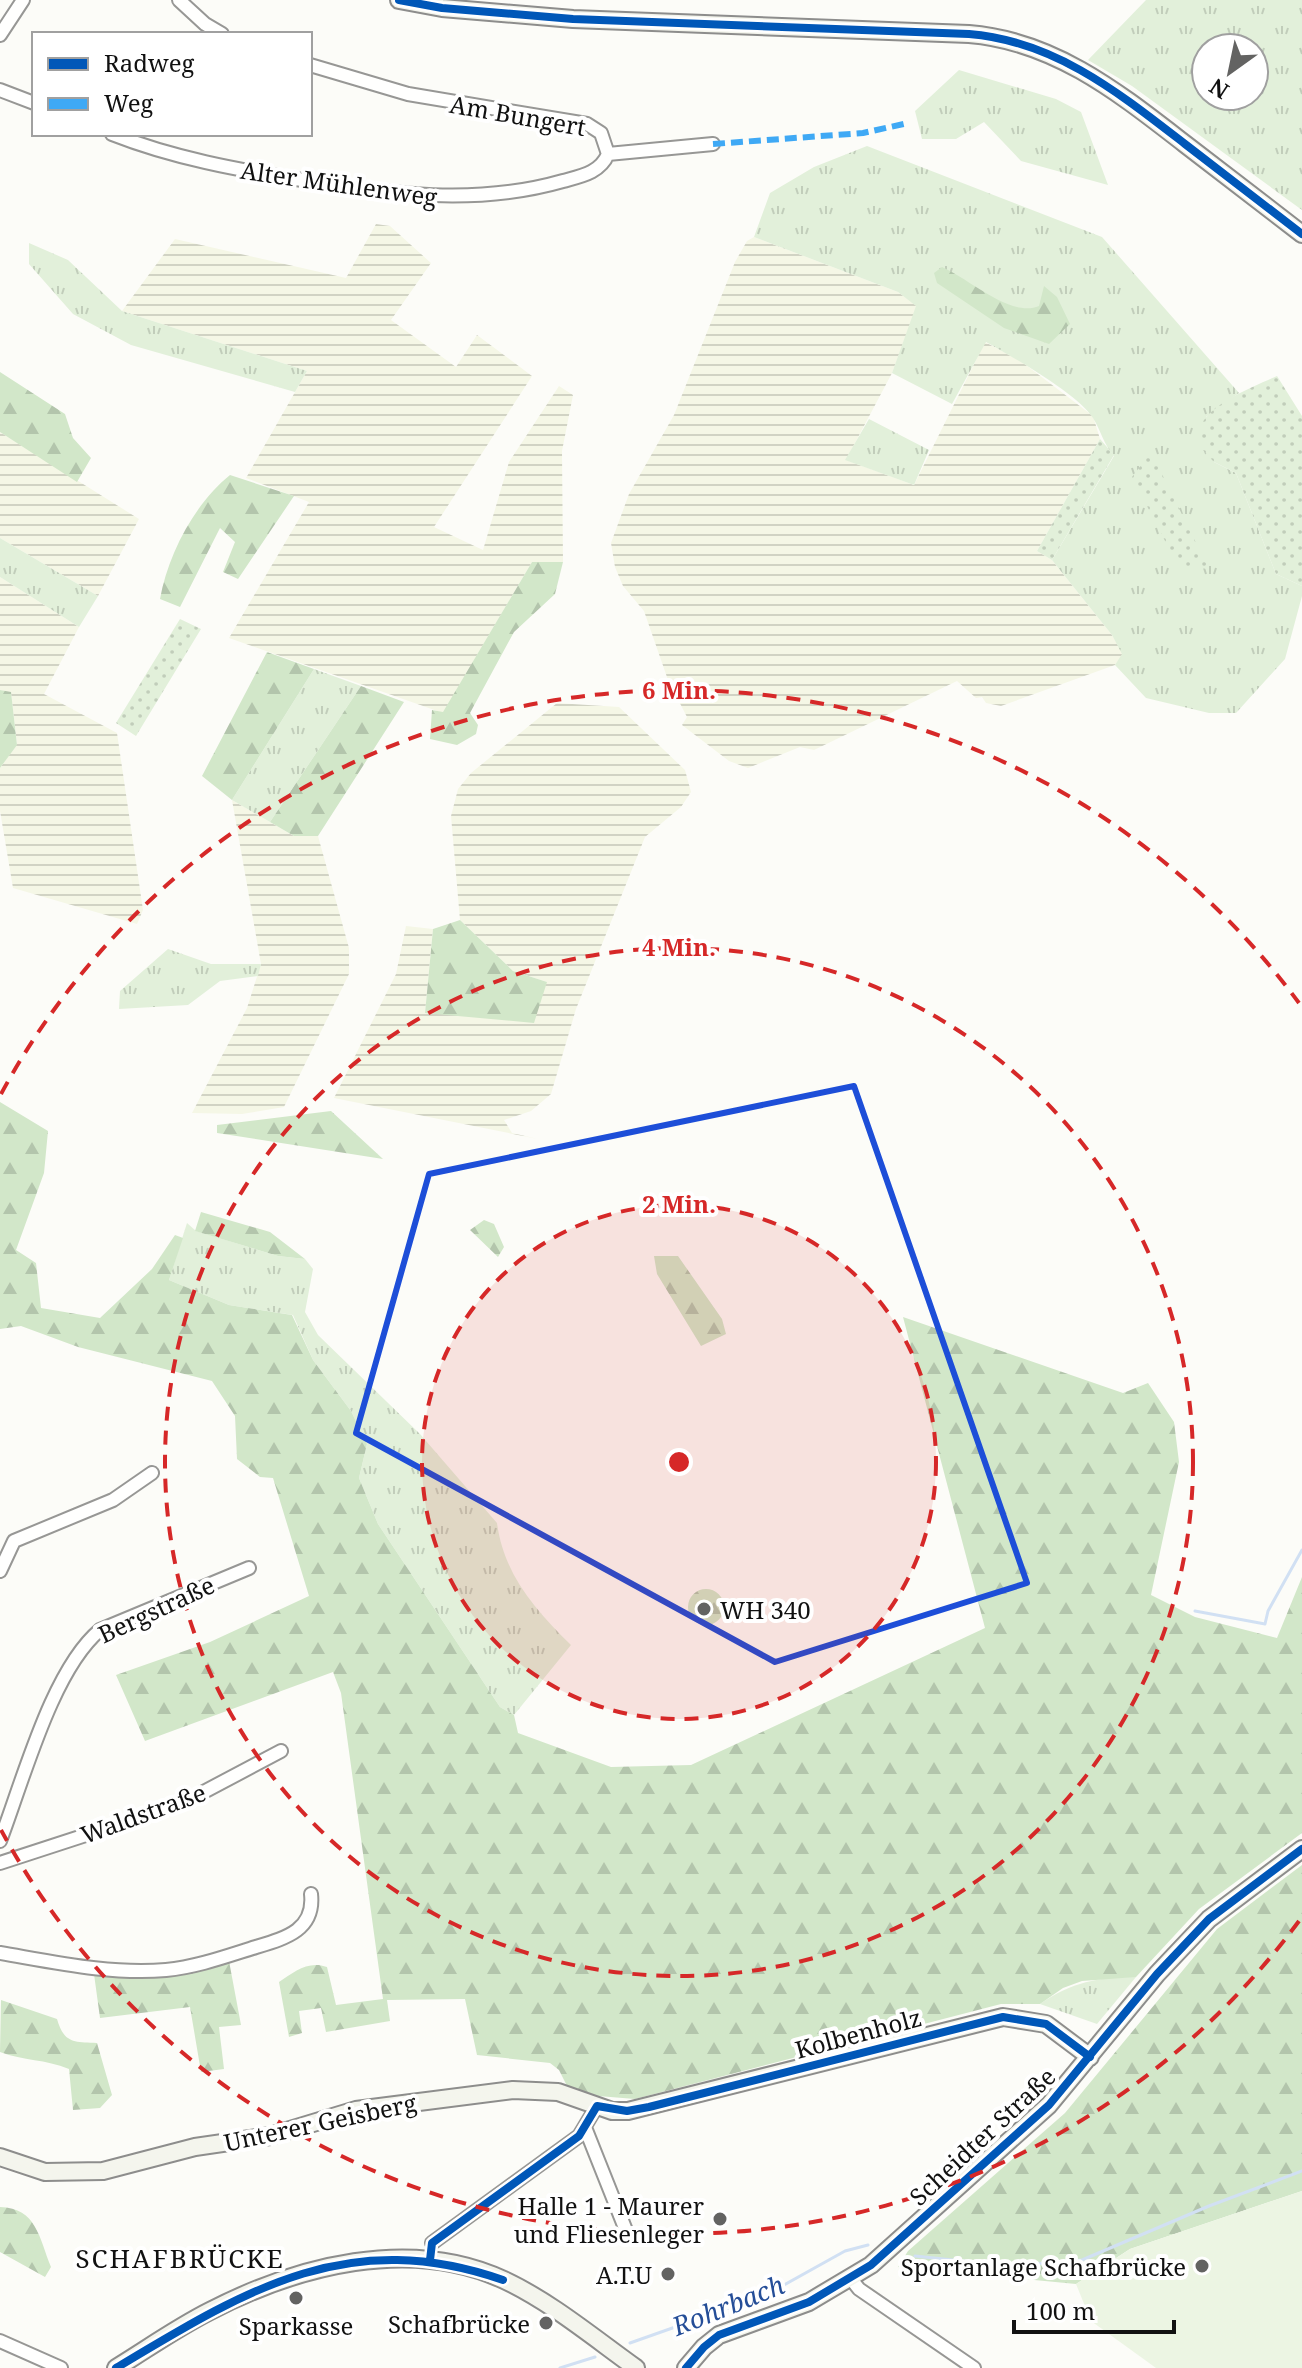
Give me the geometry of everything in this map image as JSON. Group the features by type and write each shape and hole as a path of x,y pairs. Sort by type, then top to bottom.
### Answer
{"street":[{"path":"0,35 23,0"},
{"path":"179,0 219,32"},
{"path":"399,0 442,8 573,19 969,34 1023,43 1056,56 1117,92 1302,234"},
{"name":"Am Bungert","path":"312,66 408,94 587,124 601,133 608,154 713,144"},
{"path":"0,90 32,102"},
{"name":"Alter Mühlenweg","path":"117,136 157,151 240,170 368,190 445,198 543,187 595,170 608,154"},
{"path":"0,1571 14,1541 113,1500 152,1473"},
{"path":"0,1534 14,1541"},
{"name":"Bergstraße","path":"0,1841 60,1687 86,1642 100,1630 249,1568"},
{"name":"Waldstraße","path":"0,1863 181,1804 281,1751"},
{"name":"Scheidter Straße","path":"686,2368 719,2335 809,2302 851,2279 1024,2130 1090,2057 1157,1974 1209,1919 1302,1849"},
{"path":"0,1953 107,1969 184,1968 282,1940 299,1931 309,1920 311,1894"},
{"name":"Kolbenholz","path":"627,2111 1003,2017 1046,2024 1090,2057"},
{"name":"Unterer Geisberg","path":"0,2157 32,2169 61,2174 103,2171 195,2147 270,2136 356,2110 447,2097 538,2090 567,2094 597,2106 627,2111"},
{"path":"432,2243 586,2130 597,2106"},
{"path":"586,2130 627,2233"},
{"path":"116,2368 211,2310 258,2289 317,2269 393,2258 450,2264 503,2280 636,2368"},
{"path":"851,2279 859,2289 974,2368"},
{"path":"0,2341 61,2368"}],"highlighted area":[{"path":"854,1086 1027,1583 775,1662 356,1433 429,1174"}],"green space":[{"path":"1146,0 1302,0 1302,210 1132,86 1088,60"},
{"path":"959,70 1056,99 1081,112 1108,185 1021,161 984,122 956,139 922,139 915,111"},
{"path":"867,146 1102,237 1239,393 1206,417 1214,462 1236,473 1276,574 1302,586 1302,596 1285,659 1236,713 1209,713 1146,698 1115,665 1122,654 1112,635 1052,560 1114,456 1085,408 1043,376 986,342 952,404 892,373 916,306 898,292 754,237 770,193 814,167"},
{"path":"376,224 390,226 431,263 391,320 456,367 477,335 532,376 434,527 483,550 509,462 559,386 573,395 562,451 563,562 532,562 443,713 229,638 309,502 246,478 307,371 122,311 175,239 346,278"},
{"path":"754,237 898,292 917,306 892,373 846,460 914,485 985,342 1022,362 1093,416 1100,439 1037,551 1052,560 1112,635 1123,654 1115,665 1001,706 986,703 982,697 976,698 957,681 814,750 800,747 748,768 729,761 682,725 687,717 668,680 644,611 623,586 615,567 611,543 629,494 674,415 735,262 747,241"},
{"path":"29,243 68,260 122,311 307,371 295,392 131,345 73,314 29,264"},
{"path":"942,267 990,296 1016,307 1039,306 1044,286 1057,297 1070,324 1049,344 1004,328 937,283 934,273"},
{"path":"0,372 65,414 73,438 91,458 77,482 0,432"},
{"path":"1277,376 1302,416 1302,586 1276,574 1236,473 1214,462 1201,448 1200,441 1200,429 1211,412 1245,390"},
{"path":"869,419 929,450 914,485 845,460"},
{"path":"0,432 139,519 98,596 0,538"},
{"path":"1100,439 1114,455 1052,560 1037,551"},
{"path":"1151,452 1209,569 1178,566 1132,477"},
{"path":"230,475 294,496 238,579 223,572 235,542 220,528 180,607 160,599 169,565 185,531 205,500"},
{"path":"0,538 98,596 79,627 0,577"},
{"path":"532,562 563,562 555,594 514,632 470,713 478,725 476,734 457,745 430,739 432,710 443,712"},
{"path":"0,577 79,627 44,694 117,733 143,910 137,924 13,888 0,811 0,768 17,744 11,693 0,690"},
{"path":"180,619 201,629 136,736 116,723"},
{"path":"267,652 314,669 232,800 202,776"},
{"path":"314,669 361,686 270,822 232,800"},
{"path":"361,686 404,702 318,836 294,836 270,822"},
{"path":"0,690 11,692 17,745 0,768"},
{"path":"557,703 619,707 685,770 691,792 681,807 645,837 576,1009 551,1094 531,1111 504,1120 512,1133 538,1139 334,1098 396,974 406,926 433,929 425,1013 547,982 513,971 460,920 451,816 458,789 471,773"},
{"path":"232,800 294,836 318,836 349,948 349,974 284,1107 242,1114 192,1113 247,1008 261,964"},
{"path":"460,920 513,971 547,982 534,1023 425,1013 433,929"},
{"path":"168,949 211,964 261,964 258,976 220,981 188,1005 119,1009 120,991"},
{"path":"0,1102 48,1131 44,1173 16,1250 36,1263 41,1308 100,1318 152,1269 175,1235 183,1238 169,1280 229,1305 292,1315 313,1360 351,1411 367,1444 359,1478 378,1524 500,1707 514,1715 518,1733 611,1767 691,1765 985,1628 903,1317 1123,1393 1148,1383 1174,1422 1179,1462 1151,1595 1195,1617 1277,1638 1302,1577 1302,1833 1199,1909 1136,1977 1082,1981 1063,1988 1040,2004 1001,2004 635,2099 598,2096 567,2086 559,2070 550,2063 477,2055 465,1999 387,2000 390,2021 326,2032 321,2008 299,2011 302,2033 289,2037 279,1982 302,1968 314,1965 327,1967 336,2005 383,1999 341,1693 333,1672 145,1741 116,1675 210,1642 309,1596 273,1478 260,1477 237,1459 235,1416 212,1381 78,1347 21,1326 0,1329"},
{"path":"331,1111 383,1159 217,1133 217,1125"},
{"path":"201,1212 270,1232 305,1259 278,1256 195,1231"},
{"path":"484,1220 494,1224 504,1247 498,1257 470,1230"},
{"path":"187,1223 196,1231 278,1256 305,1259 313,1269 305,1312 318,1335 420,1434 497,1523 506,1559 523,1590 571,1645 514,1715 500,1707 378,1524 359,1478 367,1444 351,1411 313,1360 293,1315 229,1305 169,1280"},
{"path":"654,1256 678,1256 722,1319 726,1334 701,1346 657,1274"},
{"path":"706,1589 718,1595 724,1607 718,1619 706,1625 694,1619 688,1607 694,1595"},
{"path":"1302,1865 1302,2191 1130,2249 1076,2284 898,2267 908,2251 1065,2113 1217,1929"},
{"path":"229,1961 241,2025 219,2027 224,2069 201,2072 190,2007 100,2018 94,1974 162,1974"},
{"path":"1136,1977 1097,2024 1040,2004 1063,1990 1086,1982"},
{"path":"1,2000 57,2019 63,2033 71,2040 97,2043 112,2095 100,2108 73,2110 69,2069 0,2052"},
{"name":"Sportanlage Schafbrücke","path":"1302,2191 1302,2368 1156,2368 1091,2321 1076,2284 1130,2249"},
{"path":"0,2207 22,2213 35,2226 51,2267 45,2277 0,2252"}],"waterway":[{"path":"1195,1611 1265,1624 1268,1611 1302,1550"},
{"name":"Rohrbach","path":"915,2256 1010,2266 1082,2260 1209,2206 1302,2171"},
{"name":"Rohrbach","path":"630,2343 766,2295 845,2251 868,2245"},
{"name":"Rohrbach","path":"560,2368 595,2357"}],"marked path":[{"path":"713,144 863,133 908,123"}],"cycle path":[{"path":"399,0 442,8 573,19 969,34 1000,39 1030,47 1084,72 1160,125 1302,234"},
{"path":"686,2368 719,2335 809,2302 871,2265 1049,2105 1157,1974 1209,1919 1302,1849"},
{"path":"430,2260 432,2243 579,2136 597,2106 627,2111 649,2107 1003,2017 1046,2024 1090,2057"},
{"path":"116,2368 210,2314 300,2274 347,2264 395,2260 447,2265 503,2280"}],"place":[{"name":"WH 340","path":"704,1609"},
{"name":"Halle 1 - Maurer und Fliesenleger","path":"720,2219"},
{"name":"Sportanlage Schafbrücke","path":"1202,2266"},
{"name":"A.T.U","path":"668,2274"},
{"name":"Sparkasse","path":"296,2298"},
{"name":"Schafbrücke","path":"546,2323"}],"district":[{"name":"SCHAFBRÜCKE","path":"180,2258"}]}
